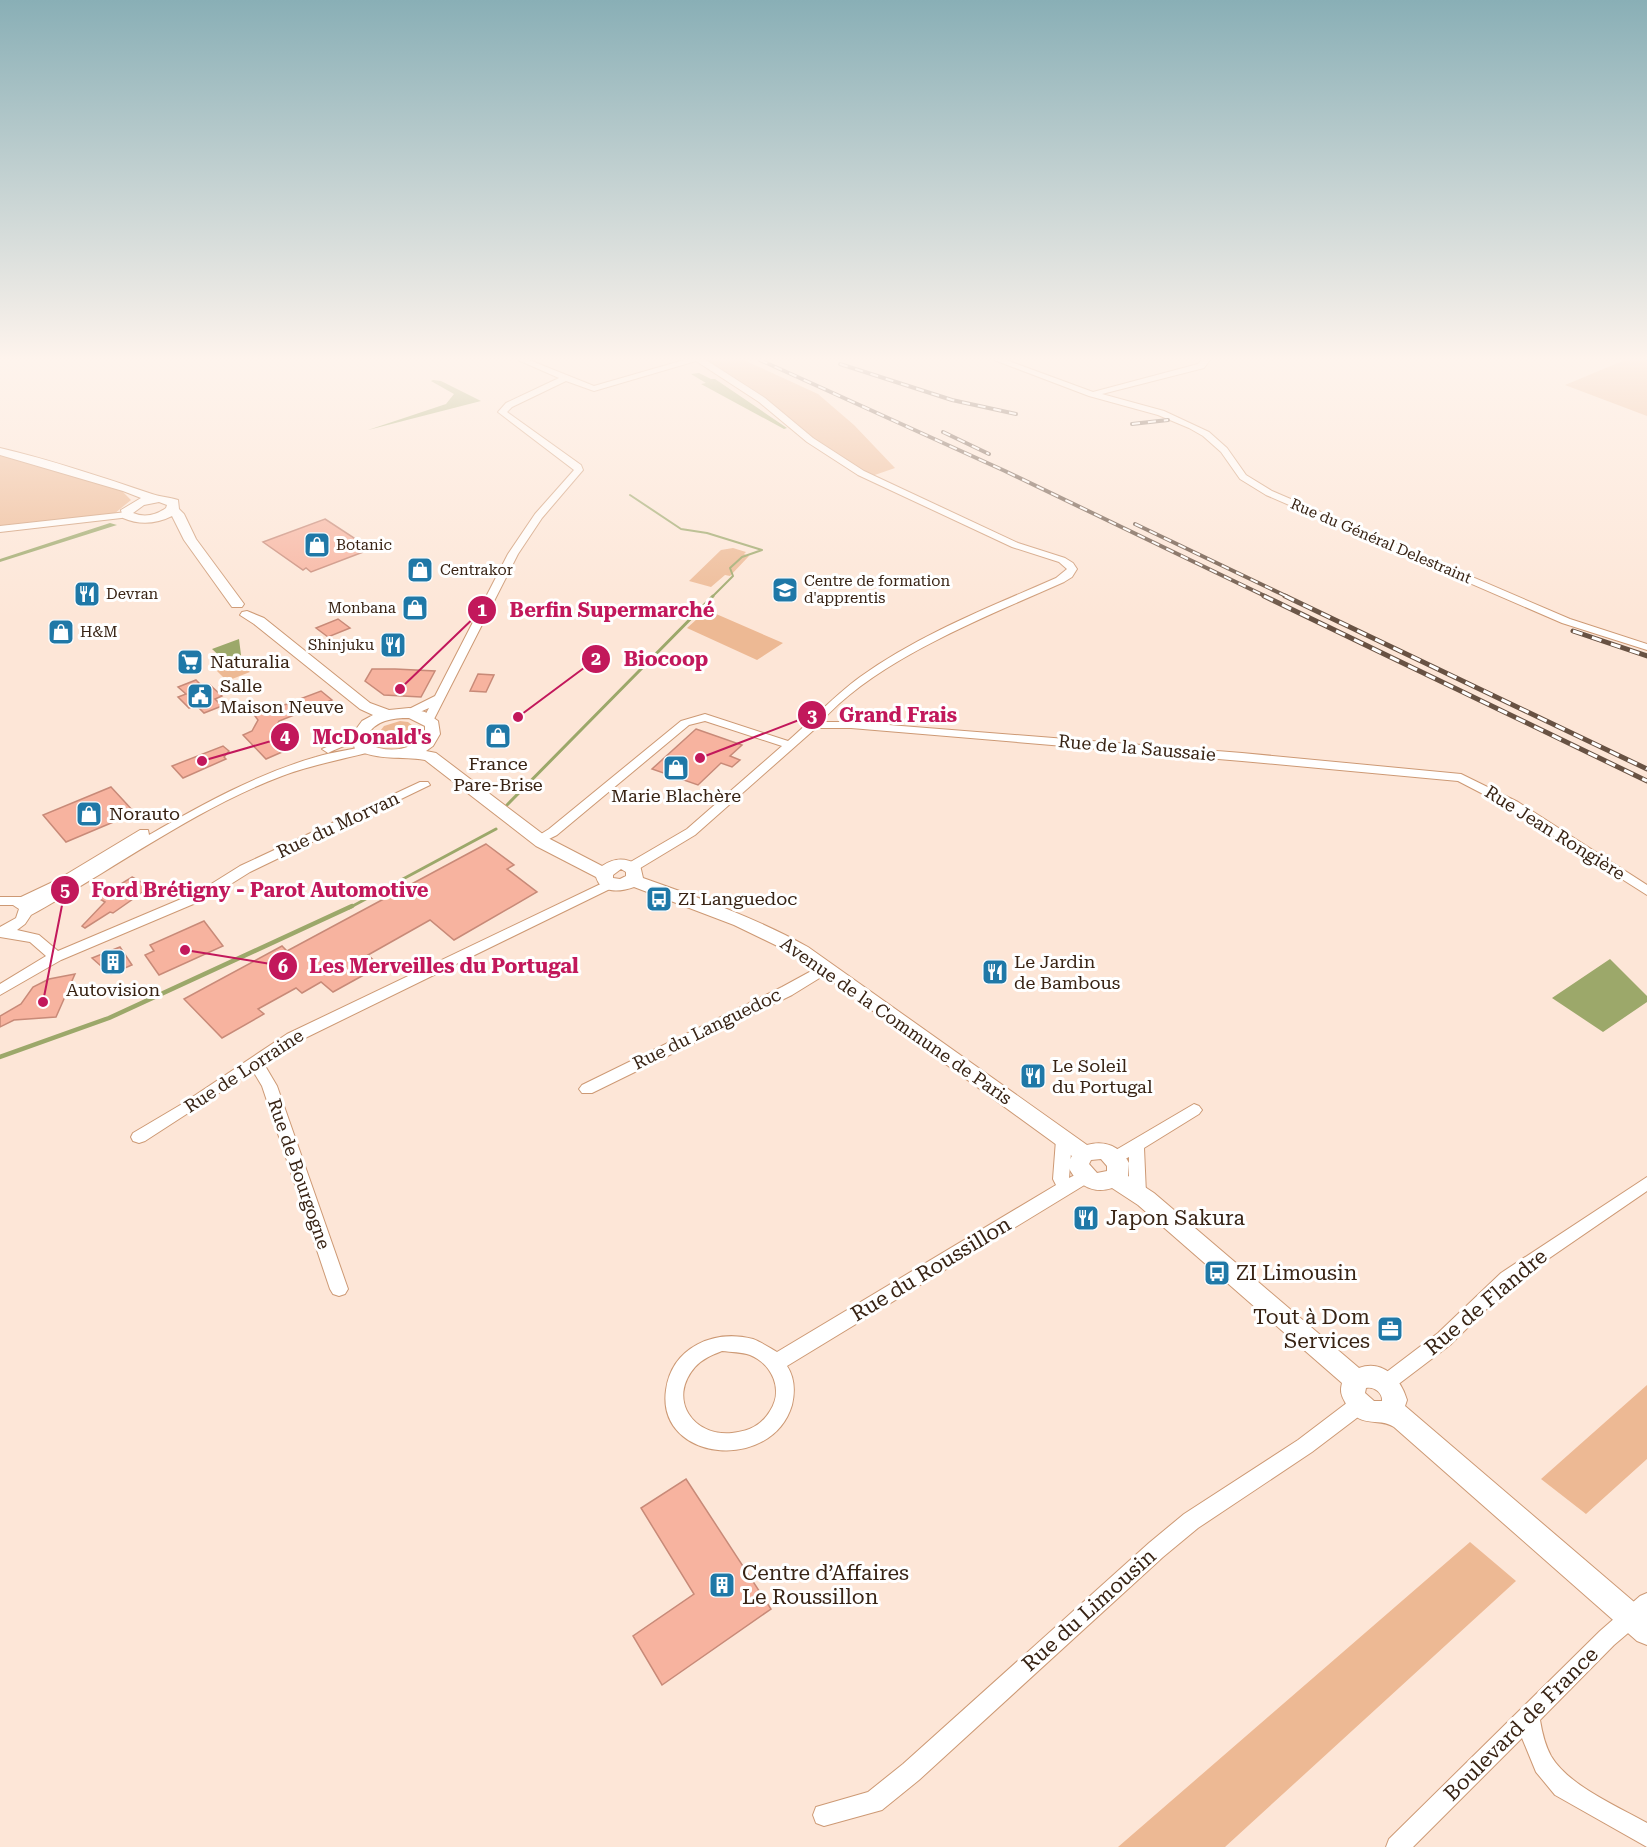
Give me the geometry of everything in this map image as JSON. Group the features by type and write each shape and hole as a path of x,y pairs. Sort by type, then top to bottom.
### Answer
{"street":[{"path":"429,749 434,730 429,719 513,554 538,516 579,470 549,446"},
{"name":"Rue de Lorraine","path":"139,1137 303,1032 619,874 691,832 813,725 824,711 873,672 954,629 1070,573 1071,567 1062,560 1020,547 956,519 861,473 819,446"},
{"name":"Rue du Général Delestraint","path":"1219,446 1243,477 1269,493 1566,621 1647,647"},
{"path":"0,451 112,484 153,499 171,501 174,503 172,510"},
{"path":"112,484 132,498 129,511"},
{"path":"0,529 129,511 153,499"},
{"path":"154,518 172,510"},
{"path":"172,510 178,514 190,540 242,610 365,706 387,715"},
{"path":"129,511 135,519 172,520 182,525"},
{"path":"0,932 22,912 189,818 235,794 308,763 342,753 362,743 371,722 387,715 409,713 438,699"},
{"path":"365,706 371,722"},
{"path":"409,713 429,719"},
{"path":"539,839 553,832 685,723 693,720 705,717 790,745"},
{"name":"Rue de la Saussaie","path":"813,725 833,724 1167,751 1461,778"},
{"name":"Avenue de la Commune de Paris","path":"362,743 378,754 429,749 539,839 566,855 709,906 758,927 802,951 1084,1154"},
{"name":"Rue Jean Rongière","path":"1461,778 1514,805 1647,891"},
{"name":"Rue du Morvan","path":"0,990 56,957 205,894 245,869 424,785"},
{"path":"0,901 22,912 34,938 56,957"},
{"path":"0,932 34,938"},
{"name":"Rue du Languedoc","path":"587,1089 787,991 826,968"},
{"name":"Rue de Bourgogne","path":"255,1062 269,1086 339,1289"},
{"path":"1194,1110 1135,1145 1114,1168 1099,1182 1084,1176 1078,1164 1084,1154 1100,1150 1114,1168 1138,1194 1356,1380"},
{"path":"1064,1140 1061,1179 1066,1187"},
{"path":"1135,1145 1138,1153 1136,1168 1138,1194"},
{"name":"Rue du Roussillon","path":"777,1362 1084,1176"},
{"name":"Rue de Flandre","path":"1386,1383 1444,1339 1507,1278 1647,1183"},
{"path":"722,1343 742,1343 764,1351 777,1362 786,1383 785,1403 777,1420 760,1435 735,1444 711,1442 694,1433 683,1423 676,1408 674,1393 678,1378 687,1362 703,1350 722,1343"},
{"path":"1390,1410 1395,1400 1391,1388 1386,1383 1367,1376 1356,1380 1352,1389 1359,1405 1375,1413 1390,1410 1403,1419 1642,1617"},
{"name":"Rue du Limousin","path":"824,1815 874,1802 911,1772 1191,1521 1305,1446 1359,1405"},
{"name":"Boulevard de France","path":"1397,1847 1529,1718 1642,1617"},
{"path":"1529,1718 1535,1750 1552,1778 1563,1787 1647,1836"}],"shaded area":[{"path":"818,446 874,446 895,468 869,477"},
{"path":"0,452 110,485 122,491 131,500 114,514 0,528"},
{"path":"110,523 117,525 0,562 0,559"},
{"path":"733,548 746,552 744,554 749,556 730,576 725,575 711,587 689,581 721,550"},
{"path":"707,610 783,643 757,660 687,628"},
{"path":"239,639 241,655 225,657 212,649"},
{"path":"232,659 238,660 250,672 227,681 212,666"},
{"path":"400,721 408,722 417,729 413,738 393,744 383,743 377,735 384,726"},
{"path":"1610,959 1647,996 1647,1002 1603,1032 1552,998"},
{"path":"1647,1385 1647,1459 1586,1514 1541,1479"},
{"path":"1470,1542 1516,1581 1225,1847 1118,1847"}],"building":[{"name":"Botanic","path":"325,519 371,549 311,572 306,568 303,570 263,542"},
{"path":"338,619 350,628 328,637 316,628"},
{"path":"372,669 435,671 421,697 384,695 365,681"},
{"path":"478,674 494,675 486,692 470,691"},
{"name":"Salle Maison Neuve","path":"196,680 203,687 210,685 222,696 215,699 222,706 204,713 196,705 189,708 178,697 186,694 178,687"},
{"path":"321,691 332,700 279,721 273,733 289,749 266,759 243,735 252,731 258,720 255,716"},
{"path":"696,729 742,745 730,756 740,760 732,767 721,763 698,785 652,769"},
{"path":"223,746 229,751 224,757 226,759 183,778 172,766"},
{"name":"Norauto","path":"111,787 135,813 66,842 43,815"},
{"path":"486,844 514,865 507,869 537,892 454,940 430,920 368,955 380,966 333,992 321,982 302,993 296,988 258,1009 264,1014 222,1038 184,999 282,946 287,951"},
{"path":"132,877 150,887 113,913 110,912 85,928 82,926 105,902 98,898"},
{"path":"204,921 223,946 159,975 145,955 154,951 150,945"},
{"name":"Autovision","path":"120,947 132,965 111,974 105,965 101,966 92,958"},
{"path":"75,974 56,1017 14,1020 0,1027 0,1016 21,1004 33,987 49,979"},
{"name":"Centre d’Affaires Le Roussillon","path":"686,1479 771,1609 662,1685 633,1636 694,1594 641,1508"}],"waterway":[{"path":"630,495 681,529 707,533 762,550 742,557 730,568 733,576 713,596"},
{"path":"507,805 713,596"},
{"path":"349,908 496,829"},
{"path":"0,1057 109,1018 352,906"}],"railway":[{"path":"950,446 1267,597"},
{"path":"973,446 989,454"},
{"path":"1135,524 1288,597"},
{"path":"1264,596 1647,781"},
{"path":"1285,596 1647,769"},
{"path":"1573,631 1647,656"}],"place":[{"name":"Botanic","path":"317,545"},
{"name":"Centrakor","path":"420,570"},
{"name":"Centre de formation d'apprentis","path":"785,590"},
{"name":"Devran","path":"87,594"},
{"name":"Monbana","path":"415,608"},
{"name":"H&M","path":"61,632"},
{"name":"Shinjuku","path":"393,645"},
{"name":"Naturalia","path":"190,662"},
{"name":"Berfin Supermarché","path":"400,689"},
{"name":"Salle Maison Neuve","path":"200,696"},
{"name":"Biocoop","path":"518,717"},
{"name":"France Pare-Brise","path":"498,736"},
{"name":"Grand Frais","path":"700,758"},
{"name":"McDonald's","path":"202,761"},
{"name":"Marie Blachère","path":"676,768"},
{"name":"Norauto","path":"89,814"},
{"name":"ZI Languedoc","path":"659,899"},
{"name":"Les Merveilles du Portugal","path":"185,950"},
{"name":"Autovision","path":"113,962"},
{"name":"Le Jardin de Bambous","path":"995,972"},
{"name":"Ford Brétigny - Parot Automotive","path":"43,1002"},
{"name":"Le Soleil du Portugal","path":"1033,1076"},
{"name":"Japon Sakura","path":"1086,1218"},
{"name":"ZI Limousin","path":"1217,1273"},
{"name":"Tout à Dom Services","path":"1390,1329"},
{"name":"Centre d’Affaires Le Roussillon","path":"722,1585"}]}
